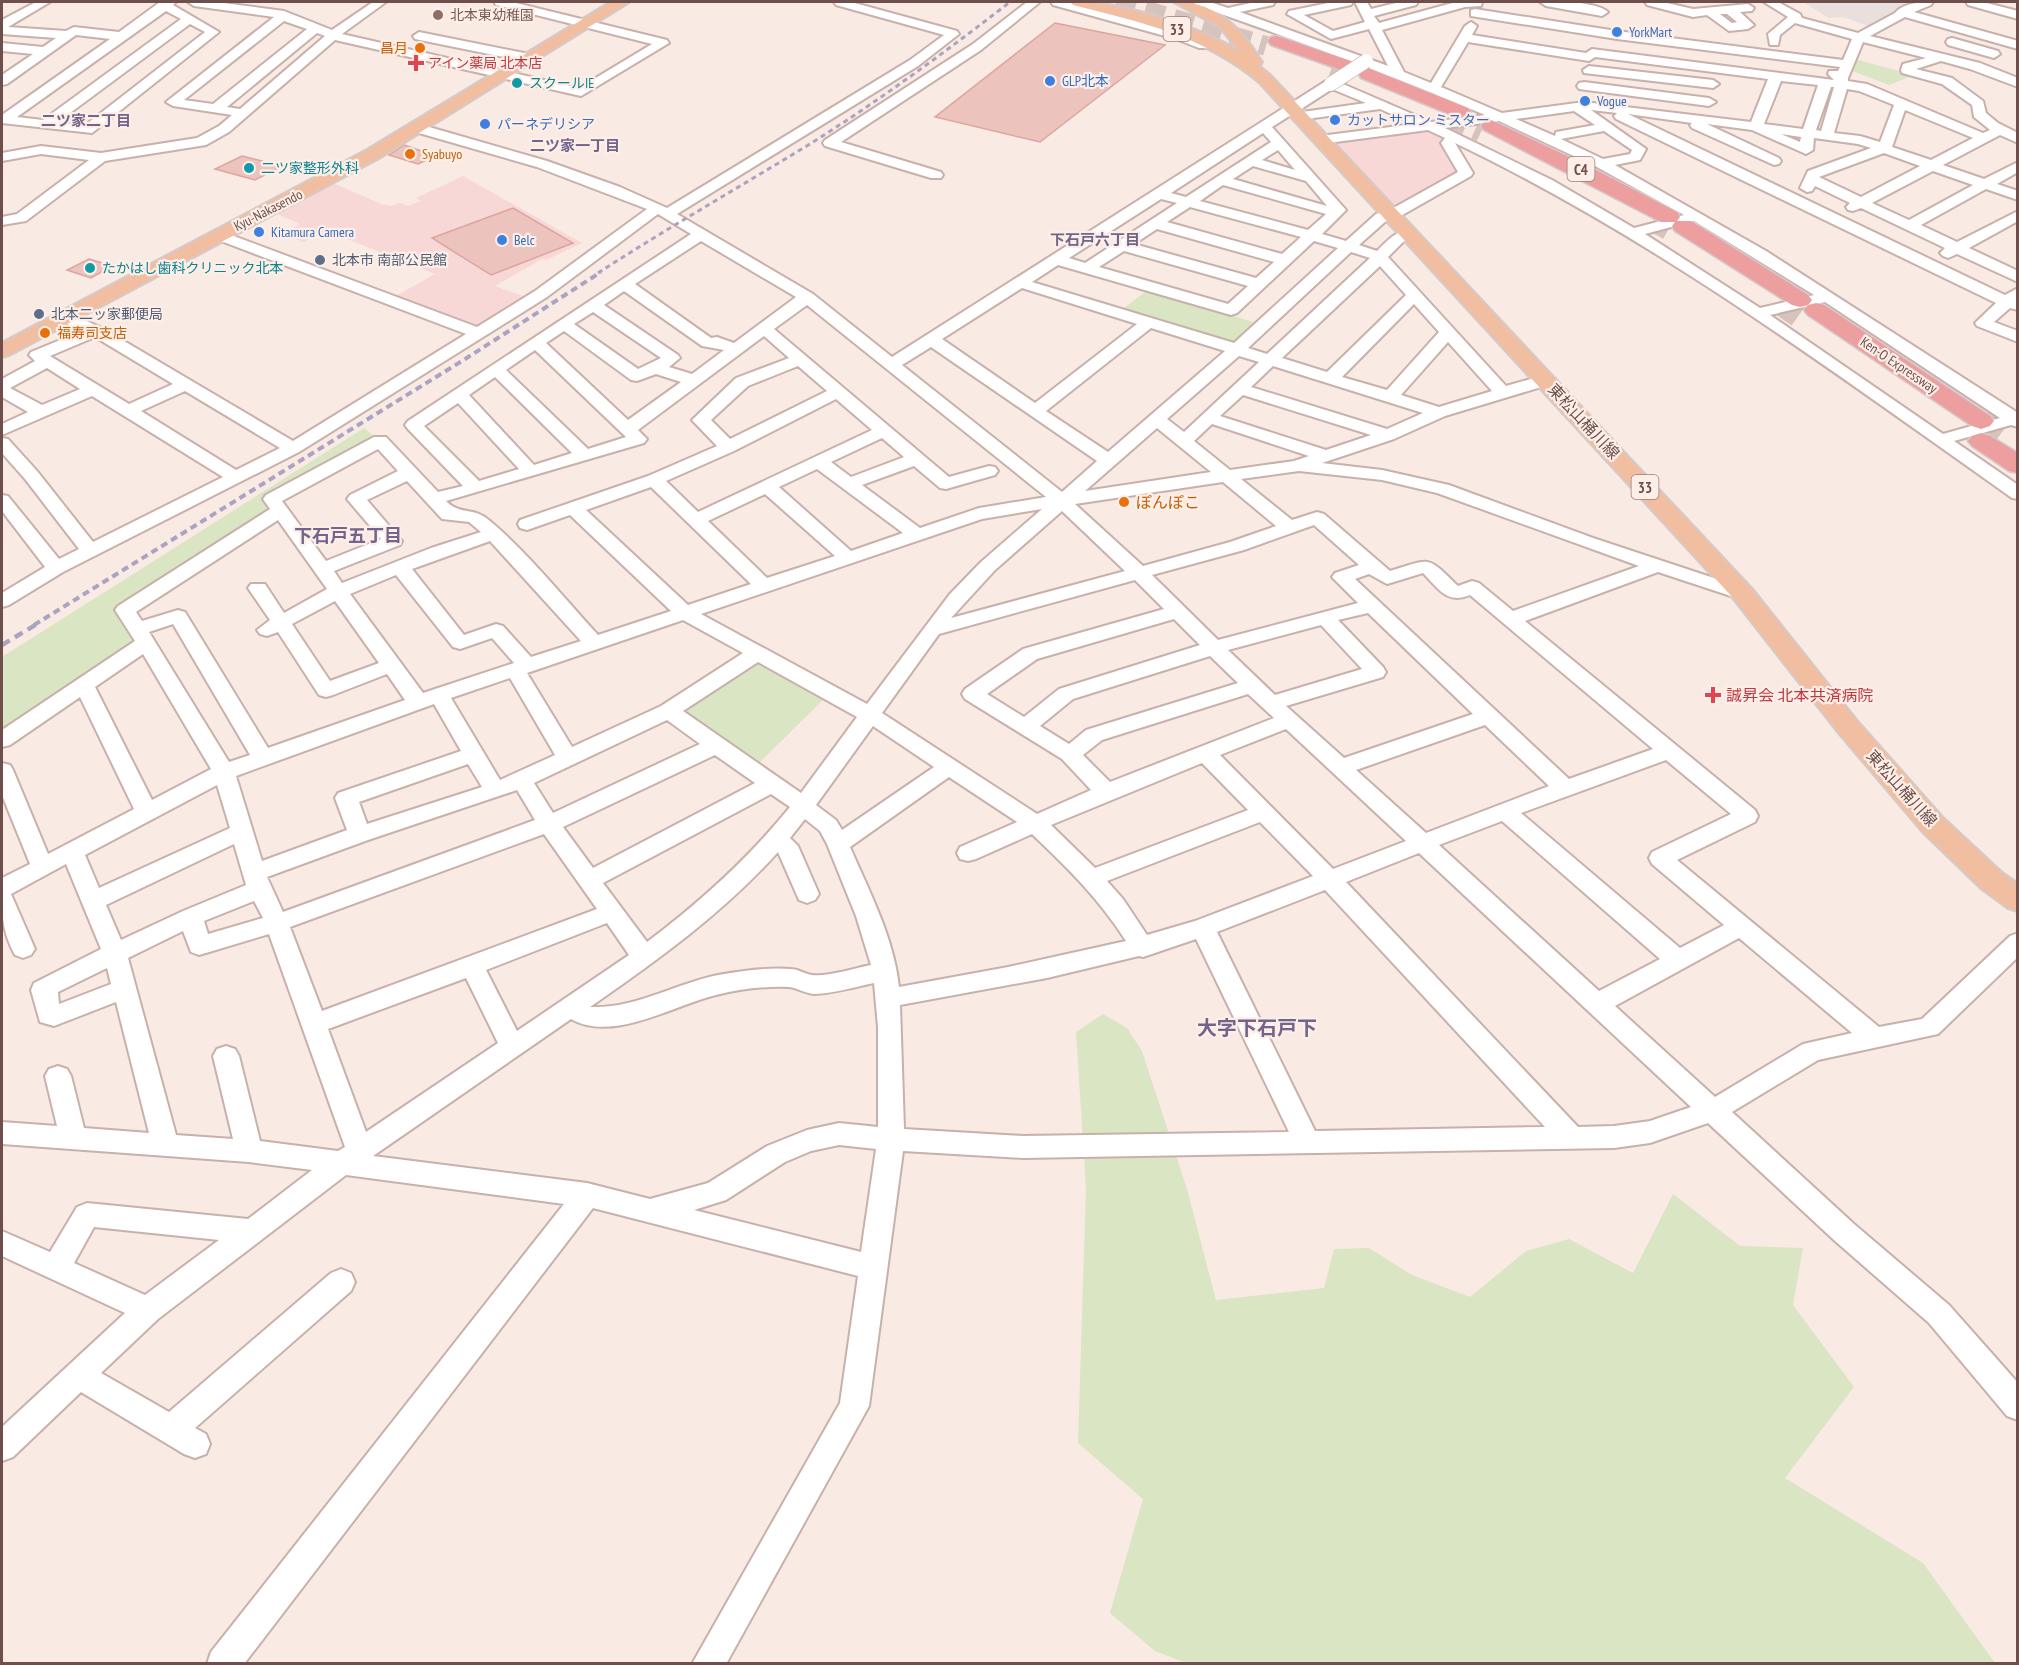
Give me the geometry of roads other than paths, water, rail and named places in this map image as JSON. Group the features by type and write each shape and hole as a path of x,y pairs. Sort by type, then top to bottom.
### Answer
{"highway":[{"path":"1271,44 1347,69 1447,119"},
{"name":"Ken-O Expressway","path":"1492,125 1566,173 1674,222 1805,305 1992,430 2018,465"}],"main road":[{"name":"Kyu-Nakasendo","path":"2,351 312,187 417,128 621,2"},
{"name":"東松山桶川線","path":"1078,2 1191,33 1214,42 1235,54 1265,79 1743,594 1848,727 1926,816 1992,881 2018,900"},
{"name":"東松山桶川線","path":"1182,2 1222,20 1236,32 1265,79"}],"street":[{"path":"2,28 44,2"},
{"path":"194,2 253,5 283,12 315,29 333,35 581,92 663,43 500,2"},
{"path":"2,157 41,150 100,157 201,141 224,129 333,35 380,2"},
{"path":"3,598 56,568 293,448 572,273 625,230 662,211 914,63 953,34 840,2"},
{"path":"936,175 830,143 977,47 1034,2"},
{"name":"東松山桶川線","path":"1057,2 1180,36 1221,53 1235,54"},
{"path":"1200,2 1347,69 1382,104"},
{"path":"1225,12 1269,2"},
{"path":"1347,2 1293,14 1331,35 1371,32 1464,3 1525,21 1576,30 1617,35 1666,37 1736,49 1802,66 1842,82 1862,87 1984,138"},
{"path":"1361,2 1371,32 1398,73"},
{"path":"891,365 1264,126 1295,112 1347,69 1371,32 1412,2"},
{"path":"1651,2 1693,13 1748,8"},
{"path":"1722,2 1975,66 2017,82"},
{"path":"1770,2 1796,17 1774,34 1774,42"},
{"path":"1833,136 1846,64 1859,37 1899,16 1902,12 1927,2"},
{"path":"1972,2 2018,15"},
{"path":"3,119 167,3 189,19 222,26"},
{"path":"1576,30 1615,3"},
{"path":"58,152 222,26 253,5"},
{"path":"1525,21 1541,5 1598,14 1666,37"},
{"path":"1435,87 1444,66 1465,38 1476,6"},
{"path":"1710,13 1729,27 1748,25 1731,11"},
{"path":"242,113 173,102 283,12"},
{"path":"1902,12 2016,43"},
{"path":"1666,37 1693,13"},
{"path":"47,124 189,19"},
{"path":"1884,23 1906,29"},
{"path":"2,28 66,35"},
{"path":"216,109 315,29"},
{"path":"2,81 74,31 122,36"},
{"path":"1601,164 1635,157 1639,149 1577,107 1576,99 1584,86 1590,60 1601,42 1617,35"},
{"path":"419,36 529,58"},
{"path":"1736,49 1737,37 1808,46 1802,66"},
{"path":"1465,38 1713,84"},
{"path":"1939,39 1994,54"},
{"path":"1601,42 1693,60 1717,68 1776,76 1802,66"},
{"path":"1975,66 2016,43"},
{"path":"2,47 45,51"},
{"path":"2,56 34,59"},
{"path":"1941,57 1908,67 1907,70 1947,81 1978,104 1979,114 1999,130 2018,139"},
{"path":"1590,60 1693,60 1802,66 1846,64"},
{"path":"79,66 160,73"},
{"path":"1802,66 1826,82 1842,82"},
{"path":"1706,119 1717,68"},
{"path":"1347,69 1398,73 1435,87 1492,125 1577,107 1706,119 1833,136 1886,148 2018,196"},
{"path":"1947,81 1989,72"},
{"path":"1756,126 1776,76"},
{"path":"1806,150 1808,133 1826,82"},
{"path":"1584,86 1709,102"},
{"path":"1886,148 1901,103"},
{"path":"1295,112 1382,104 1447,119 1492,125 1601,164 1674,222 1805,305 1992,430 2018,494"},
{"path":"1602,108 1800,200 1925,262 2014,300"},
{"path":"1678,116 1774,162"},
{"path":"3,119 87,130"},
{"path":"1447,119 1453,137 1513,165 1633,233 1758,314 1992,430"},
{"path":"1320,140 1447,119"},
{"path":"1058,260 1231,310 1339,210 1264,126"},
{"path":"1756,126 1758,129 1806,150"},
{"path":"1953,154 1957,126"},
{"path":"1561,135 1606,127"},
{"path":"417,128 542,165 615,190 681,220 700,235 763,269 807,297 1061,500 1139,573 1252,686 1844,1232 1939,1314 2018,1406"},
{"path":"1828,214 1863,203 1999,130"},
{"path":"1743,173 1806,150 1833,136"},
{"path":"2,1447 148,1310 351,1157 644,957 701,914 744,875 776,840 957,598 988,566 1061,500 1237,349 1381,217 1392,215 1466,173 1448,143 1453,137"},
{"path":"1087,268 1280,142"},
{"path":"1800,200 1813,174 1886,148"},
{"path":"2,221 21,218 100,157"},
{"path":"1251,161 1309,178"},
{"path":"1910,226 2018,166"},
{"path":"1811,179 2018,277"},
{"path":"1220,180 1337,213"},
{"path":"1160,194 1380,257 1503,393"},
{"path":"1925,262 1958,249 2018,215"},
{"path":"1633,233 1674,222"},
{"path":"1154,223 1285,260"},
{"path":"1184,441 1273,360 1398,239 1409,234"},
{"path":"218,235 478,333"},
{"path":"476,488 414,425 700,235"},
{"path":"1121,245 1259,284"},
{"path":"1022,283 1440,412"},
{"path":"624,284 708,343 717,342 735,349"},
{"path":"1111,310 1145,284"},
{"path":"1330,378 1415,296"},
{"path":"628,429 807,297"},
{"path":"2014,300 1983,323 2018,337"},
{"path":"564,324 637,376 672,357 594,305"},
{"path":"1758,314 1805,305"},
{"path":"66,317 96,331 293,448"},
{"path":"1035,411 1149,322"},
{"path":"764,328 946,484 989,471"},
{"path":"96,331 37,356 234,476"},
{"path":"1390,397 1448,332"},
{"path":"932,340 1107,460"},
{"path":"435,498 476,488 638,439 536,342"},
{"path":"728,447 701,420 742,382 800,359"},
{"path":"41,412 2,388 47,361"},
{"path":"655,368 693,380"},
{"path":"496,369 585,456"},
{"path":"2,888 224,772 418,702 978,514 1297,466 1388,435 1440,412 1545,380"},
{"path":"129,410 184,385"},
{"path":"2,430 94,389"},
{"path":"1241,389 1388,435"},
{"path":"527,524 654,480 728,447 837,392"},
{"path":"459,394 531,472"},
{"path":"1156,418 1288,527"},
{"path":"1209,418 1328,456"},
{"path":"694,521 883,431"},
{"path":"418,702 392,665 348,588 323,569 272,499 381,441 449,515 474,517 494,534 595,644"},
{"path":"2,443 31,475 91,552"},
{"path":"848,484 915,459"},
{"path":"818,462 918,535"},
{"path":"1297,466 1382,475 1443,489 1657,566 1743,594"},
{"path":"323,569 393,541 356,499 410,472"},
{"path":"654,480 764,586"},
{"path":"767,486 848,558"},
{"path":"2,500 56,568"},
{"path":"574,509 685,613 869,714 1035,823 1115,905 1143,948"},
{"path":"280,510 125,610 224,772 256,881 277,923 315,1024 351,1157"},
{"path":"932,630 1237,546 1317,518 1387,578 1426,566 1456,594 1472,587 1746,816 1660,858 1875,1038"},
{"path":"274,627 348,588 438,552 494,534"},
{"path":"1511,619 1657,566"},
{"path":"400,567 460,643 496,630 521,668 568,758"},
{"path":"1372,567 1342,577 1564,788"},
{"path":"258,588 274,627 326,690 392,665"},
{"path":"1025,727 1066,694 1213,648 1373,605"},
{"path":"1106,792 1070,754 972,694 1030,654 1176,612"},
{"path":"2,740 84,685 142,636 178,616 263,758"},
{"path":"1272,703 1376,672 1324,617"},
{"path":"124,989 54,1016 48,1015 44,990 49,985 191,917 256,881 360,834 495,791 668,711 757,652"},
{"path":"84,685 147,812"},
{"path":"1070,754 1094,735 1252,686"},
{"path":"439,695 495,791"},
{"path":"668,711 828,826 838,844 867,916 885,972 888,998 891,1139 854,1406 708,1664"},
{"path":"1342,767 1488,716"},
{"path":"968,853 1106,792 1290,720"},
{"path":"191,917 199,946 277,923 549,824 717,745"},
{"path":"888,998 1015,976 1143,948 1330,880 1504,810 1670,751"},
{"path":"1205,753 1330,880 1571,1137"},
{"path":"360,834 346,798 475,754"},
{"path":"838,844 950,766"},
{"path":"2,770 42,866"},
{"path":"521,780 549,824 644,957"},
{"path":"589,880 772,784"},
{"path":"1504,810 1678,960"},
{"path":"1091,878 1262,813"},
{"path":"93,901 241,832"},
{"path":"776,840 787,846 807,894"},
{"path":"72,851 115,952 165,1144"},
{"path":"2,899 23,949"},
{"path":"315,1024 612,912"},
{"path":"1598,1004 1741,926"},
{"path":"1203,928 1307,1141"},
{"path":"650,1211 716,1192 776,1154 807,1141 839,1134 1023,1147 1614,1137 1650,1132 1714,1110 1812,1051 1929,1027 2018,942"},
{"path":"472,966 512,1046"},
{"path":"570,1007 586,1016 605,1017 638,1012 672,998 717,985 757,979 792,978 813,985 885,972"},
{"path":"226,1056 249,1151"},
{"path":"58,1076 73,1139"},
{"path":"2,1133 351,1157 587,1195 873,1267"},
{"path":"223,1664 587,1195"},
{"path":"56,1268 87,1215 252,1231"},
{"path":"2,1243 148,1310"},
{"path":"78,1375 183,1437 341,1282"}],"tunnel":[{"path":"1116,2 1266,46"},
{"path":"1331,70 1355,79"},
{"path":"1448,117 1481,132"},
{"path":"1653,222 1668,230"},
{"path":"1782,303 1799,315"},
{"path":"1981,421 2000,435"}],"railway":[{"path":"598,273 858,113 1010,2"},
{"path":"34,625 462,361 601,272"},
{"path":"2,645 37,624"}],"place":[{"name":"北本東幼稚園","path":"438,15"},
{"name":"YorkMart","path":"1617,32"},
{"name":"昌月","path":"420,48"},
{"name":"アイン薬局 北本店","path":"416,63"},
{"name":"GLP北本","path":"1050,81"},
{"name":"スクールIE","path":"517,83"},
{"name":"Vogue","path":"1585,101"},
{"name":"カットサロン ミスター","path":"1335,120"},
{"name":"パーネデリシア","path":"485,124"},
{"name":"Syabuyo","path":"410,154"},
{"name":"二ツ家整形外科","path":"249,168"},
{"name":"Kitamura Camera","path":"259,232"},
{"name":"Belc","path":"502,240"},
{"name":"北本市 南部公民館","path":"320,260"},
{"name":"たかはし歯科クリニック北本","path":"90,268"},
{"name":"北本二ッ家郵便局","path":"39,314"},
{"name":"福寿司支店","path":"45,333"},
{"name":"ぽんぽこ","path":"1124,502"},
{"name":"誠昇会 北本共済病院","path":"1713,695"}],"district":[{"name":"二ツ家二丁目","path":"86,120"},
{"name":"二ツ家一丁目","path":"575,145"},
{"name":"下石戸六丁目","path":"1095,239"},
{"name":"下石戸五丁目","path":"348,535"},
{"name":"大字下石戸下","path":"1257,1028"}]}
